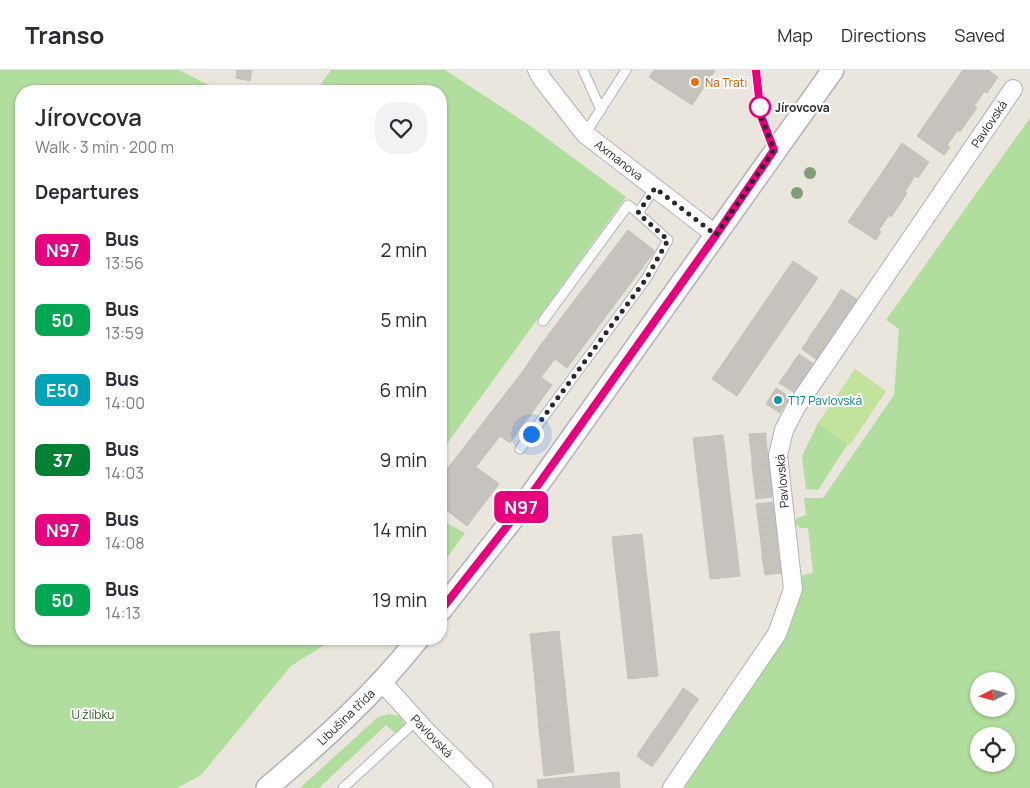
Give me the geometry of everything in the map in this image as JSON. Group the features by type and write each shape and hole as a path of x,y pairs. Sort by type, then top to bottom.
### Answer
{"street":[{"name":"Axmanova","path":"537,70 585,134 716,235"},
{"path":"447,602 523,506 716,235 774,150 833,70"},
{"name":"Pavlovská","path":"672,788 777,634 793,589 778,455 784,430 796,407 1013,89"},
{"name":"Libušina třída","path":"267,788 340,724 382,682 413,645"},
{"name":"Pavlovská","path":"382,682 416,720 484,788"}],"lane":[{"path":"583,70 601,110"},
{"path":"585,134 626,70"},
{"path":"756,70 761,116 774,150"},
{"path":"638,213 655,188"},
{"path":"520,449 646,279 668,240 628,205 543,321"},
{"path":"343,788 416,720"}],"green space":[{"name":"U žlíbku","path":"0,70 179,70 209,85 15,85 15,645 324,645 291,666 201,775 177,788 0,788"},
{"path":"331,70 445,70 529,125 626,197 447,444 447,85 320,85"},
{"path":"1030,118 1030,788 684,788 782,643 800,594 800,580 803,575 813,573 808,528 800,528 794,523 797,518 806,515 804,498 823,498 894,395 899,329 886,320"},
{"path":"855,369 886,391 850,445 818,423"},
{"path":"818,423 848,444 818,490 806,489 802,456"},
{"path":"447,523 465,533 447,558"},
{"path":"389,714 403,719 404,724 397,735 386,725 319,788 300,788 378,717"}],"building":[{"path":"237,70 252,70 250,81 236,78"},
{"path":"654,70 715,71 692,105 649,77"},
{"path":"963,70 988,70 998,77 987,93 984,92 974,106 977,108 971,116 944,97"},
{"path":"944,97 971,116 960,132 958,130 947,145 950,147 944,155 917,136"},
{"path":"902,143 929,162 918,178 915,176 902,201 875,183"},
{"path":"875,183 902,201 879,230 881,232 876,240 848,222"},
{"path":"628,230 655,251 567,368 539,347"},
{"path":"793,261 818,278 737,396 712,379"},
{"path":"841,289 858,300 852,308 836,297"},
{"path":"836,297 852,308 848,314 832,304"},
{"path":"832,304 848,314 844,321 828,310"},
{"path":"828,310 844,321 839,327 823,317"},
{"path":"823,317 839,327 834,334 819,323"},
{"path":"819,323 834,334 830,340 815,329"},
{"path":"815,329 830,340 826,347 810,336"},
{"path":"810,336 826,347 822,353 806,343"},
{"path":"806,343 822,353 817,360 802,349"},
{"path":"539,347 555,359 541,377 552,385 510,443 500,436 476,467 499,484 467,526 447,511 447,469 523,371"},
{"path":"799,354 814,364 809,372 794,361"},
{"path":"794,361 809,372 804,379 789,369"},
{"path":"789,369 804,379 799,386 784,376"},
{"path":"784,376 799,386 795,393 779,383"},
{"name":"T17 Pavlovská","path":"776,388 790,397 780,413 766,404"},
{"path":"766,433 766,441 750,443 749,434"},
{"path":"723,435 740,576 710,579 693,438"},
{"path":"766,441 767,449 751,451 750,443"},
{"path":"767,449 768,457 752,459 751,451"},
{"path":"768,457 769,464 752,466 752,459"},
{"path":"769,464 770,472 753,474 752,466"},
{"path":"770,472 771,480 754,482 753,474"},
{"path":"771,480 772,488 755,490 754,482"},
{"path":"772,488 772,497 756,499 755,490"},
{"path":"773,502 774,510 757,512 756,504"},
{"path":"774,510 775,518 758,520 757,512"},
{"path":"775,518 776,526 759,528 758,520"},
{"path":"776,526 777,534 760,535 759,528"},
{"path":"642,534 658,676 628,679 612,537"},
{"path":"777,534 778,541 761,543 760,535"},
{"path":"778,541 778,549 762,551 761,543"},
{"path":"778,549 779,557 762,559 762,551"},
{"path":"779,557 780,565 764,567 762,559"},
{"path":"780,565 781,573 765,575 764,567"},
{"path":"559,631 564,678 535,681 530,634"},
{"path":"564,678 569,725 539,728 535,681"},
{"path":"683,688 699,699 694,706 678,696"},
{"path":"678,696 694,706 689,713 674,702"},
{"path":"674,702 689,713 685,720 669,709"},
{"path":"669,709 685,720 680,727 664,716"},
{"path":"664,716 680,727 676,733 660,722"},
{"path":"660,722 676,733 671,740 655,729"},
{"path":"569,725 574,772 544,776 539,728"},
{"path":"655,729 671,740 666,747 650,736"},
{"path":"650,736 666,747 662,753 646,742"},
{"path":"646,742 662,753 657,760 641,749"},
{"path":"641,749 657,760 652,767 637,756"},
{"path":"619,772 620,788 538,788 537,780"}],"bus line":[{"name":"N97","path":"447,602 523,506 716,235 774,150 761,116 756,71"}],"place":[{"name":"Na Trati","path":"695,82"},
{"name":"Jírovcova","path":"760,107"},
{"name":"T17 Pavlovská","path":"778,400"}],"route":[{"path":"531,434 646,279 668,240 638,213 655,188 716,235 774,150 761,116 760,107"}]}
